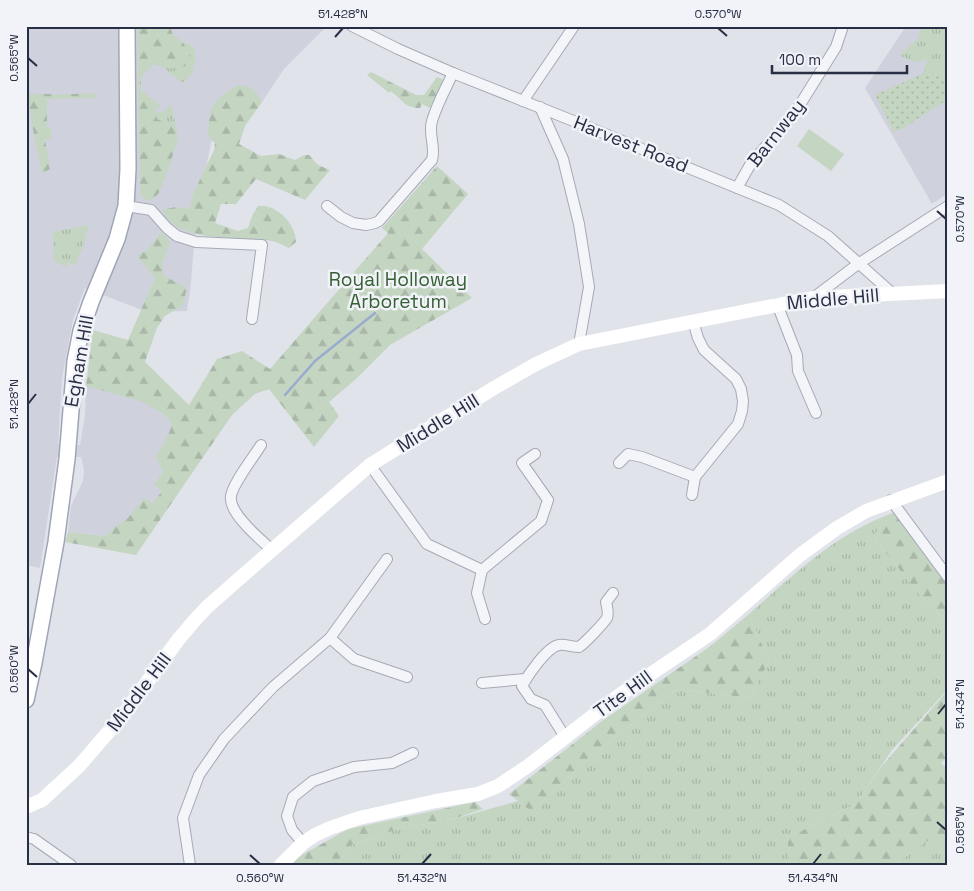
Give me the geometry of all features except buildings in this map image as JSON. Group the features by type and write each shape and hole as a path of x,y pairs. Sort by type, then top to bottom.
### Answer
{"main road":[{"name":"Egham Hill","path":"26,700 56,542 67,459 75,361 81,331 91,302 118,239 126,206 128,170 127,26"}],"street":[{"name":"Harvest Road","path":"352,26 453,73 779,205 828,236 892,293"},
{"path":"523,101 574,26"},
{"name":"Barnway","path":"737,188 750,165 796,111 836,47 843,26"},
{"path":"326,206 353,223 366,225 379,221 432,160 434,150 431,136 432,121 453,73"},
{"path":"540,107 563,159 580,224 589,287 579,344"},
{"path":"126,206 151,210 177,236 186,240 262,245 252,319"},
{"path":"813,298 858,264 948,206"},
{"name":"Middle Hill","path":"26,807 42,800 79,766 106,736 194,621 272,550 370,465 536,364 579,344 777,304 813,298 948,291"},
{"path":"777,304 797,355 798,372 816,413"},
{"path":"692,495 695,477 738,424 743,401 741,389 736,379 704,350 693,321"},
{"path":"261,445 236,484 231,494 231,503 235,512 272,550"},
{"path":"619,462 630,449 642,457 695,477"},
{"path":"485,618 476,593 482,570 541,521 548,500 522,463 535,454"},
{"path":"370,465 427,544 482,570"},
{"name":"Tite Hill","path":"281,865 303,843 315,835 359,818 478,794 498,786 528,766 621,694 710,634 800,555 852,519 891,500 948,481"},
{"path":"891,500 948,578"},
{"path":"190,865 183,818 199,775 224,739 273,687 330,638 387,559"},
{"path":"565,737 545,705 531,700 522,686 552,647 560,645 579,647 588,639 606,618 608,611 606,602 613,593"},
{"path":"330,638 354,659 407,677"},
{"path":"482,683 526,679"},
{"path":"303,843 292,830 287,816 293,797 313,781 354,767 392,763 413,753"},
{"name":"Middle Hill","path":"26,798 38,796 52,789"},
{"path":"26,837 34,839 71,865"}],"shaded area":[{"path":"26,26 327,26 284,69 262,102 227,94 217,113 196,219 187,311 147,312 85,288 73,320 62,378 58,444 80,445 85,415 86,382 181,411 195,458 156,505 105,536 68,532 71,506 83,481 84,470 81,457 57,457 40,568 26,565"},
{"path":"906,26 948,26 948,193 932,204 865,88"}],"green space":[{"path":"137,26 151,26 154,29 161,26 170,26 172,33 184,44 190,57 188,64 184,67 164,68 154,64 141,76 141,90 161,106 155,110 157,119 176,127 178,139 159,193 151,201 146,200 140,193"},
{"path":"921,26 948,26 948,73 942,75 924,72 927,60 914,62 899,55 919,38"},
{"path":"182,41 194,47 196,59 192,74 182,83 164,68 173,68 188,52"},
{"path":"928,71 938,75 948,73 948,99 904,128 894,132 875,95"},
{"path":"371,72 416,95 424,95 437,77 444,80 430,108 422,104 420,108 414,108 406,105 367,75"},
{"path":"238,85 253,89 262,102 245,126 239,144 261,156 279,154 295,160 304,155 309,155 318,165 330,170 305,200 256,179 236,204 221,204 215,223 238,231 248,228 258,206 272,208 284,216 293,228 296,242 289,248 272,241 227,238 195,233 180,228 169,221 162,210 175,207 189,209 193,194 214,150 215,143 208,135 212,110 223,95"},
{"path":"95,93 96,98 47,99 47,127 51,128 51,138 45,140 50,169 42,173 28,94"},
{"path":"170,105 176,127 157,119 156,113 163,112"},
{"path":"809,129 844,154 831,171 797,146"},
{"name":"Royal Holloway Arboretum","path":"437,166 468,194 422,249 472,298 390,345 356,379 329,402 339,416 314,447 269,389 255,394 232,415 136,555 65,542 68,532 105,536 128,518 144,498 153,503 162,491 154,485 163,472 156,457 171,429 172,424 169,419 144,402 86,386 93,330 128,340 155,278 137,256 148,249 161,232 170,241 162,264 164,276 187,288 182,306 165,316 157,328 145,362 189,405 217,359 242,351 270,369 388,233 382,228"},
{"path":"89,225 75,266 68,262 66,267 54,261 53,232"},
{"path":"895,512 948,576 948,623 919,594 875,539 880,518"},
{"path":"880,518 875,539 919,594 948,623 948,689 892,750 856,804 787,838 789,865 336,865 351,845 401,828 450,820 518,801 532,812 591,756 678,689 750,698 769,661 749,614 827,549 861,527"},
{"path":"749,614 769,661 750,698 678,689 591,756 532,812 509,794 602,721 712,645"},
{"path":"948,690 948,756 941,763 948,769 948,834 937,834 894,865 789,865 787,838 856,804 882,766"},
{"path":"475,802 483,809 450,820 401,828 351,845 336,865 291,865 293,860 348,829"},
{"path":"937,833 948,834 948,865 894,865"}],"waterway":[{"path":"285,395 315,361 375,313"}]}
